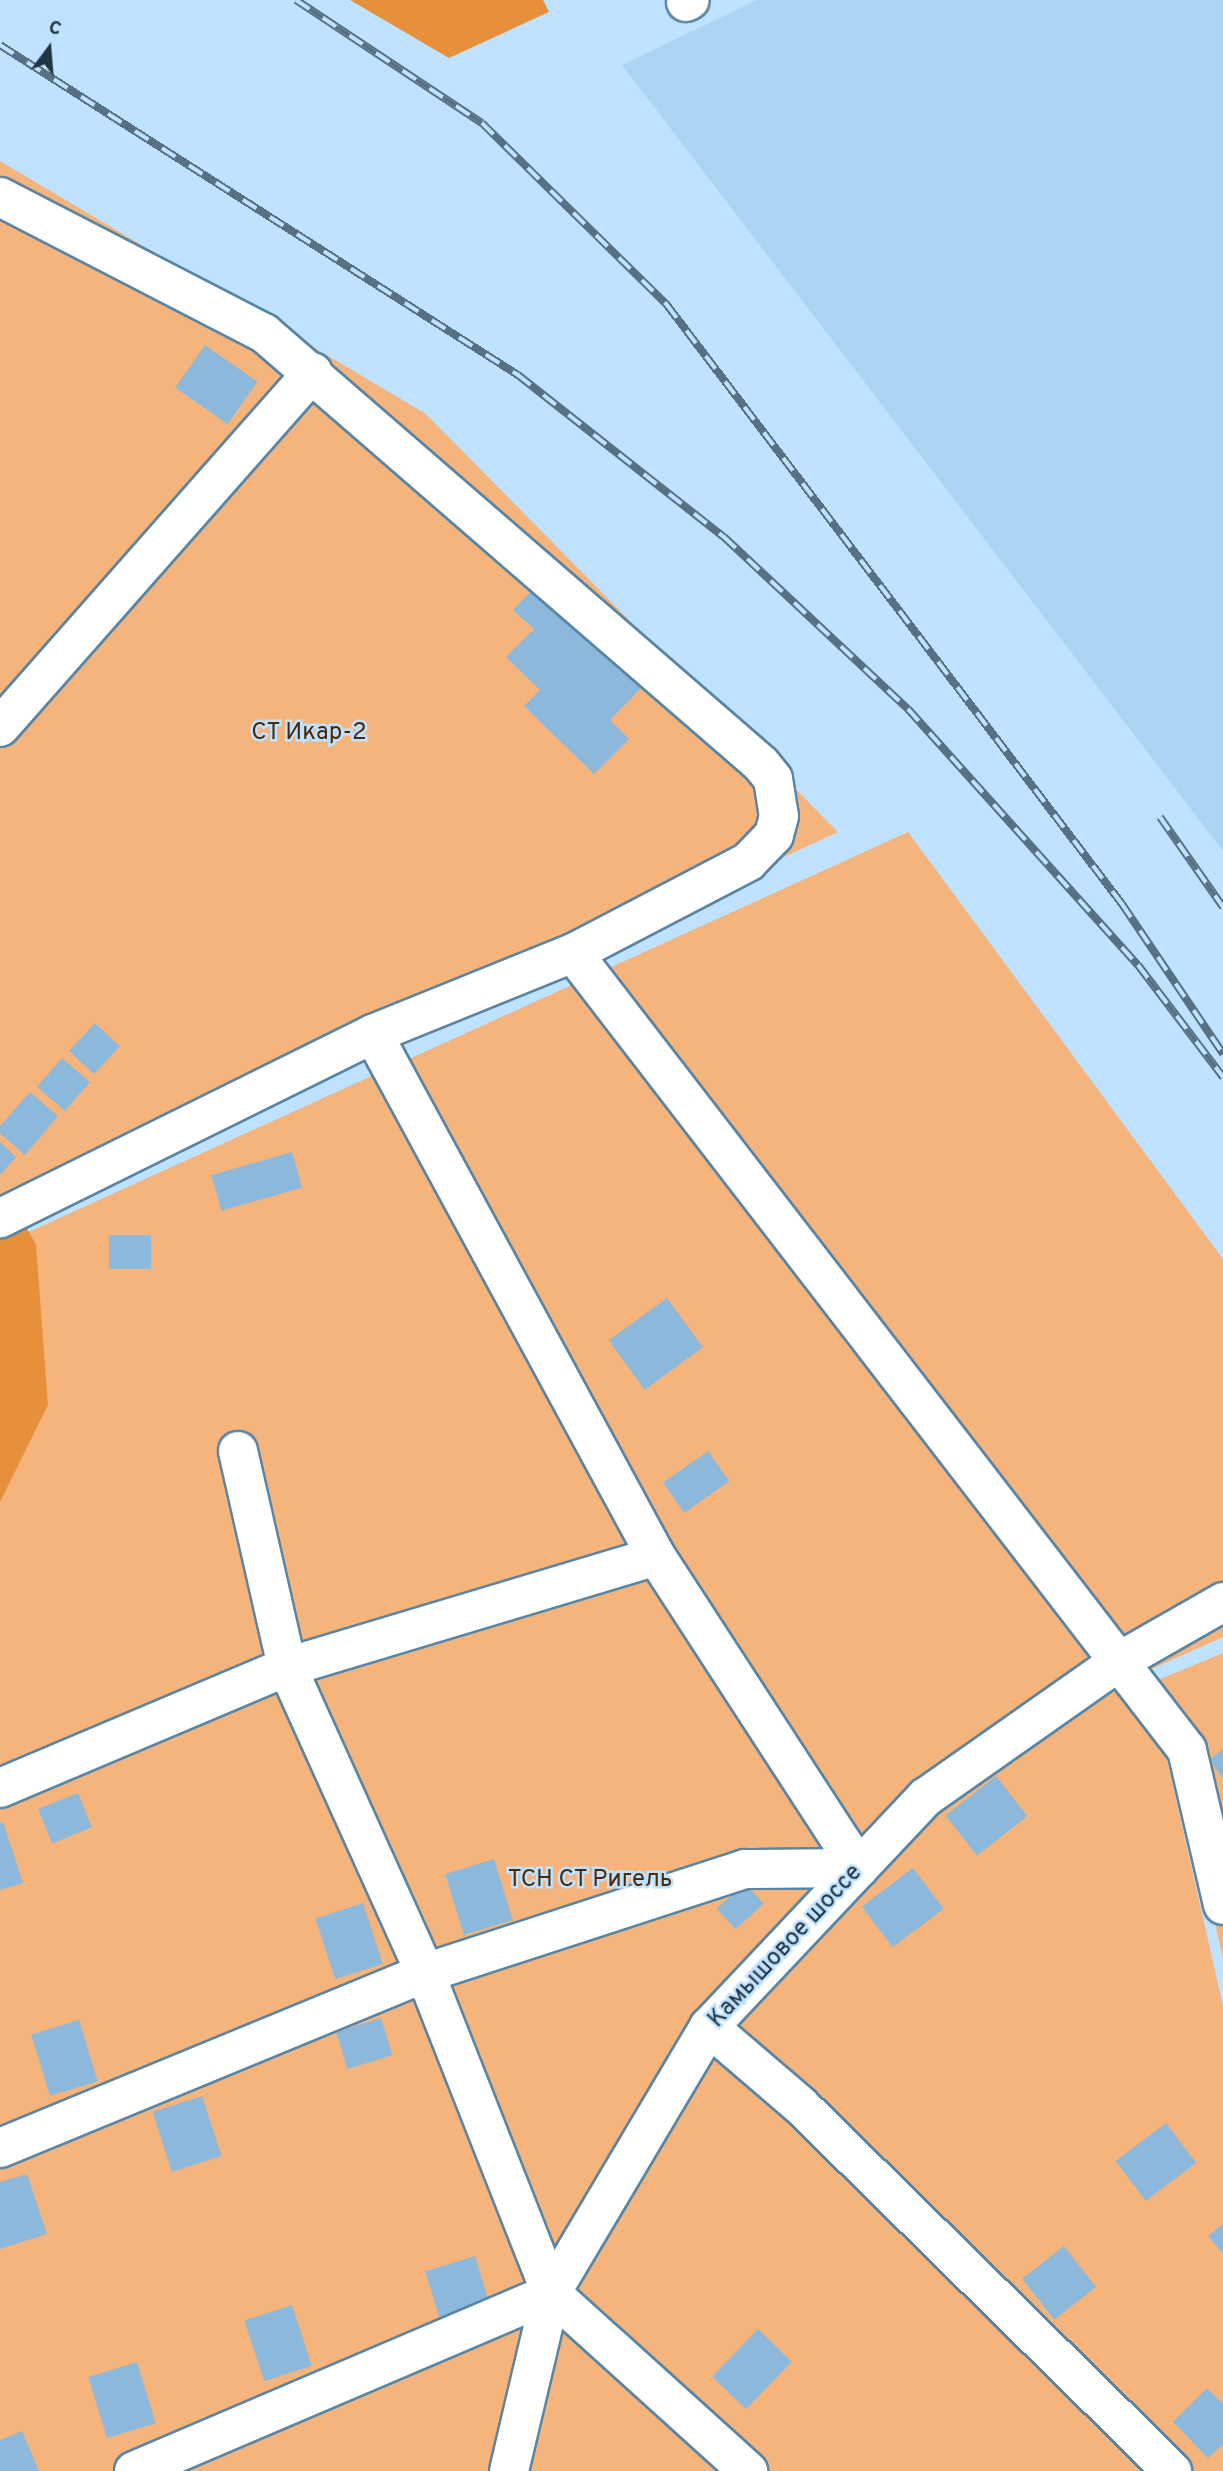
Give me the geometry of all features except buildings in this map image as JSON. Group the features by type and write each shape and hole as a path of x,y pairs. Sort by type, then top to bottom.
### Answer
{"street":[{"path":"0,1218 373,1034 573,953 763,850 779,816 773,779 313,372 264,333 1,200"},
{"path":"0,727 313,372"},
{"path":"573,953 1187,1750 1218,1872 1223,1905"},
{"path":"373,1034 656,1556 859,1868"},
{"path":"238,1451 286,1667 425,1973 551,2293 748,2471"},
{"path":"0,1788 286,1667 656,1556"},
{"name":"Камышовое шоссе","path":"509,2471 551,2293 709,2027 926,1797 1118,1662 1223,1602"},
{"path":"0,2147 425,1973 746,1870 859,1868"},
{"path":"709,2027 800,2105 1172,2471"},
{"path":"134,2471 551,2293"}],"shaded area":[{"path":"350,0 543,0 549,12 449,58"},
{"path":"757,0 1223,0 1223,851 622,65"},
{"path":"17,1210 36,1245 48,1405 0,1502 0,1217"}],"green space":[{"name":"СТ Икар-2","path":"0,161 426,414 838,832 0,1221"},
{"name":"ТСН СТ Ригель","path":"908,832 1223,1259 1223,1637 1147,1671 1223,2006 1223,2471 0,2471 0,1245"},
{"path":"1223,1653 1223,1958 1158,1680"}],"railway":[{"path":"296,0 482,123 667,305 1122,904 1223,1054"},
{"path":"0,45 518,375 724,537 908,709 1138,965 1223,1077"},
{"path":"1160,817 1223,907"}]}
